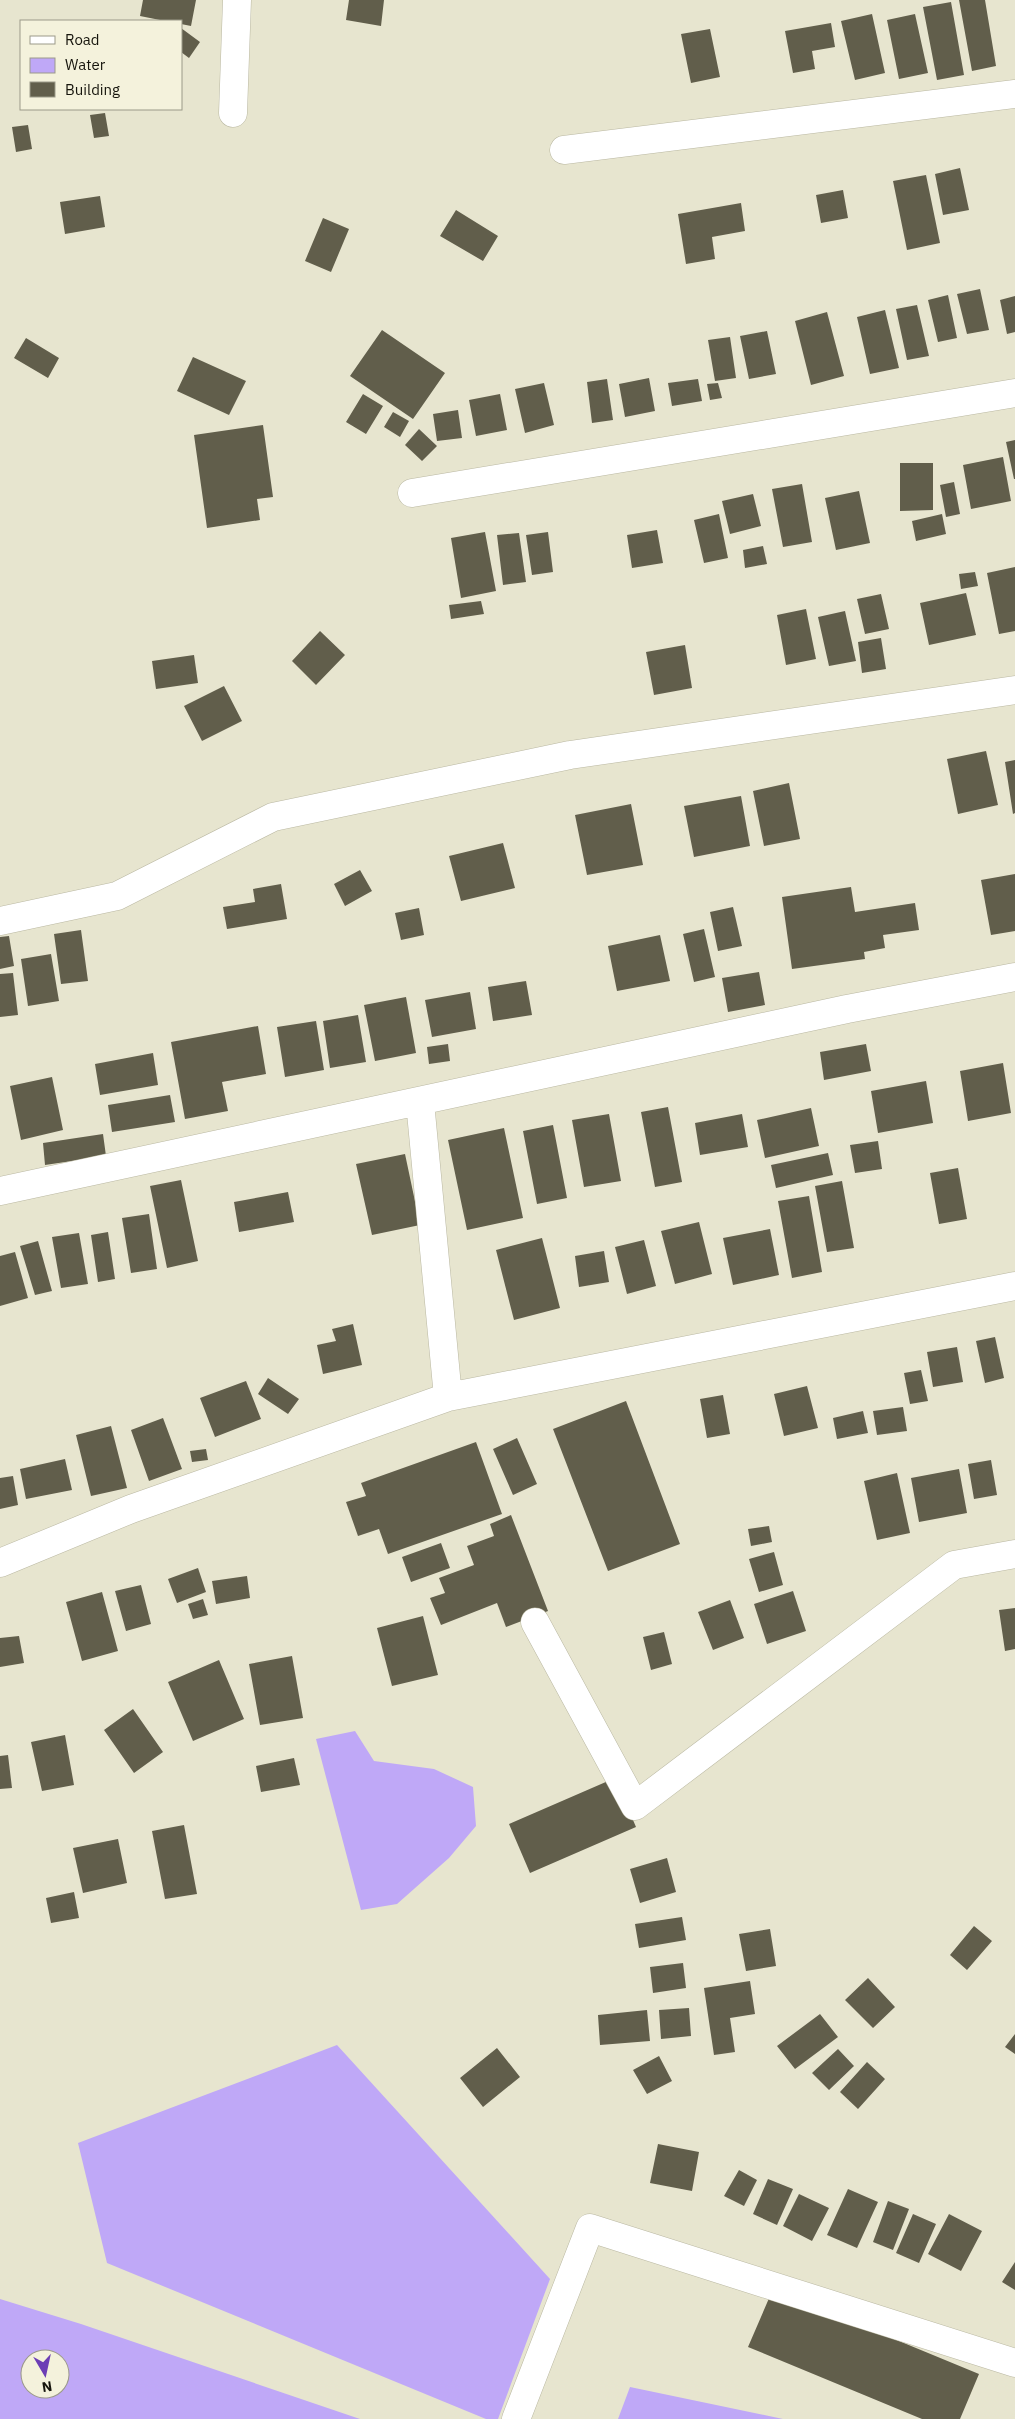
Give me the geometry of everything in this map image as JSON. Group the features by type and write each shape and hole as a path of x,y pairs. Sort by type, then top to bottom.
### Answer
{"street":[{"path":"232,113 237,0"},
{"path":"564,150 1015,94"},
{"path":"412,492 1015,393"},
{"path":"0,921 117,896 274,817 570,755 1015,690"},
{"path":"0,1191 847,1009 1015,977"},
{"path":"420,1102 448,1397"},
{"path":"0,1562 131,1509 448,1397 1015,1286"},
{"path":"535,1622 636,1806 954,1566 1015,1554"},
{"path":"516,2419 590,2228 1015,2363"}],"water":[{"path":"355,1731 374,1761 434,1769 473,1787 476,1826 449,1858 397,1904 361,1910 316,1739"},
{"path":"337,2045 550,2279 498,2419 486,2419 107,2263 78,2143"},
{"path":"0,2299 81,2324 360,2419 0,2419"},
{"path":"630,2387 783,2419 618,2419"}],"building":[{"path":"143,0 196,0 191,26 182,24 182,20 160,20 140,16"},
{"path":"349,0 384,0 381,26 346,20"},
{"path":"959,0 985,0 996,66 972,71"},
{"path":"951,2 964,75 937,80 923,7"},
{"path":"872,14 885,73 855,80 841,21"},
{"path":"915,14 928,73 899,79 887,20"},
{"path":"831,23 835,47 812,51 815,69 793,73 785,31"},
{"path":"182,29 200,42 189,58 182,53"},
{"path":"710,29 720,77 691,83 681,34"},
{"path":"105,113 109,136 94,138 90,115"},
{"path":"28,125 32,149 16,152 12,127"},
{"path":"960,168 969,210 943,215 935,174"},
{"path":"926,175 940,243 907,250 893,181"},
{"path":"843,190 848,218 821,223 816,195"},
{"path":"100,196 105,227 65,234 60,202"},
{"path":"741,203 745,231 712,237 715,259 686,264 678,214"},
{"path":"456,210 498,236 483,261 440,236"},
{"path":"323,218 349,229 331,272 305,261"},
{"path":"980,289 989,330 967,334 957,294"},
{"path":"948,295 957,338 938,342 928,300"},
{"path":"1015,296 1015,332 1007,334 1000,300"},
{"path":"917,305 929,356 907,360 896,309"},
{"path":"885,310 899,368 870,374 857,317"},
{"path":"827,312 844,376 811,385 795,321"},
{"path":"382,330 445,373 413,419 350,376"},
{"path":"767,331 776,374 749,379 740,336"},
{"path":"730,337 736,378 715,381 708,340"},
{"path":"26,338 59,358 48,378 14,358"},
{"path":"193,357 246,381 229,415 177,391"},
{"path":"649,378 655,411 625,417 619,384"},
{"path":"607,379 613,420 592,423 587,382"},
{"path":"698,379 702,401 672,406 668,383"},
{"path":"544,383 554,425 525,433 515,389"},
{"path":"718,383 722,398 710,400 707,384"},
{"path":"363,394 383,406 366,434 346,422"},
{"path":"500,394 507,430 476,436 469,400"},
{"path":"458,410 462,438 437,441 433,414"},
{"path":"393,412 409,421 400,437 384,427"},
{"path":"263,425 273,497 257,499 260,520 207,528 194,435"},
{"path":"419,429 437,446 422,461 405,445"},
{"path":"1015,440 1015,479 1014,479 1006,442"},
{"path":"1003,457 1011,501 971,509 963,465"},
{"path":"900,463 933,463 933,510 900,511"},
{"path":"954,482 960,514 946,517 940,485"},
{"path":"802,484 812,542 783,547 772,489"},
{"path":"859,491 870,543 836,550 825,498"},
{"path":"753,494 761,526 730,534 722,501"},
{"path":"719,514 728,558 704,563 694,520"},
{"path":"942,514 946,534 916,541 912,521"},
{"path":"657,530 663,563 632,568 627,535"},
{"path":"485,532 496,591 461,598 451,538"},
{"path":"548,532 553,572 532,575 526,535"},
{"path":"519,533 526,582 503,585 497,535"},
{"path":"763,546 767,564 745,568 743,550"},
{"path":"1015,567 1015,631 999,634 987,573"},
{"path":"975,572 978,586 961,589 959,574"},
{"path":"966,593 976,635 929,645 920,603"},
{"path":"881,594 889,629 865,634 857,599"},
{"path":"481,601 484,614 451,619 449,605"},
{"path":"806,609 816,659 786,665 777,615"},
{"path":"845,611 856,661 829,666 818,617"},
{"path":"320,631 345,655 316,685 292,661"},
{"path":"881,638 886,669 862,673 858,642"},
{"path":"685,645 692,688 654,695 646,652"},
{"path":"194,655 198,683 156,689 152,661"},
{"path":"224,686 242,721 202,741 184,706"},
{"path":"986,751 998,805 958,814 947,759"},
{"path":"1015,760 1015,813 1013,814 1005,762"},
{"path":"789,783 800,839 764,846 753,791"},
{"path":"741,796 750,846 694,857 684,806"},
{"path":"631,804 643,865 587,875 575,815"},
{"path":"503,843 515,888 461,901 449,856"},
{"path":"360,870 372,891 345,906 334,884"},
{"path":"1015,874 1015,931 991,935 981,880"},
{"path":"281,884 287,919 227,929 223,907 255,902 253,889"},
{"path":"851,887 855,912 915,903 919,930 883,935 885,948 864,952 865,959 792,969 782,897"},
{"path":"733,907 742,946 718,951 710,912"},
{"path":"419,908 424,935 401,940 395,913"},
{"path":"704,929 715,977 694,982 683,934"},
{"path":"81,930 88,981 61,984 54,934"},
{"path":"660,935 670,981 617,991 608,946"},
{"path":"9,936 14,966 0,969 0,937"},
{"path":"51,954 59,1001 28,1006 21,959"},
{"path":"759,972 765,1005 728,1012 722,978"},
{"path":"13,973 18,1015 0,1017 0,974"},
{"path":"526,981 532,1015 493,1021 488,987"},
{"path":"470,992 476,1029 432,1037 425,1000"},
{"path":"406,997 416,1053 375,1061 364,1005"},
{"path":"358,1015 366,1062 330,1068 323,1021"},
{"path":"316,1021 324,1070 285,1077 277,1027"},
{"path":"258,1026 266,1074 222,1082 228,1111 185,1119 171,1042"},
{"path":"448,1044 450,1061 429,1064 427,1047"},
{"path":"866,1044 871,1071 824,1080 820,1052"},
{"path":"153,1053 158,1085 100,1095 95,1064"},
{"path":"1003,1063 1011,1113 968,1121 960,1071"},
{"path":"52,1077 63,1130 21,1140 10,1086"},
{"path":"926,1081 933,1123 878,1133 871,1091"},
{"path":"170,1095 175,1122 112,1132 108,1105"},
{"path":"668,1107 682,1182 655,1187 641,1112"},
{"path":"811,1108 819,1146 765,1158 757,1120"},
{"path":"609,1114 621,1181 584,1187 572,1120"},
{"path":"742,1114 748,1147 700,1155 695,1123"},
{"path":"553,1125 567,1198 537,1204 523,1131"},
{"path":"504,1128 523,1218 467,1230 448,1140"},
{"path":"103,1134 106,1156 45,1165 43,1143"},
{"path":"878,1141 882,1169 855,1173 850,1145"},
{"path":"828,1153 833,1175 776,1188 771,1165"},
{"path":"405,1154 420,1225 372,1235 356,1164"},
{"path":"958,1168 967,1219 939,1224 930,1173"},
{"path":"181,1180 198,1261 167,1268 150,1186"},
{"path":"842,1181 854,1248 827,1252 815,1186"},
{"path":"288,1192 294,1222 239,1232 234,1202"},
{"path":"809,1196 822,1272 792,1278 778,1201"},
{"path":"149,1214 157,1269 131,1273 122,1218"},
{"path":"699,1222 712,1274 675,1284 661,1231"},
{"path":"770,1229 779,1275 733,1285 723,1238"},
{"path":"108,1232 115,1279 98,1282 91,1235"},
{"path":"79,1233 88,1284 61,1288 52,1237"},
{"path":"542,1238 560,1308 514,1320 496,1250"},
{"path":"644,1240 656,1286 627,1294 615,1247"},
{"path":"38,1241 52,1291 35,1295 20,1246"},
{"path":"604,1251 609,1282 579,1287 575,1256"},
{"path":"15,1252 28,1298 0,1306 0,1256"},
{"path":"353,1324 362,1365 323,1374 317,1345 336,1341 332,1329"},
{"path":"995,1337 1004,1378 985,1383 976,1341"},
{"path":"957,1347 963,1382 933,1387 927,1352"},
{"path":"921,1370 928,1401 910,1404 904,1373"},
{"path":"268,1378 299,1399 288,1414 258,1394"},
{"path":"246,1381 261,1419 215,1437 200,1398"},
{"path":"807,1386 818,1428 784,1436 774,1394"},
{"path":"723,1395 730,1434 707,1438 700,1399"},
{"path":"626,1401 680,1544 608,1571 553,1429"},
{"path":"903,1407 907,1431 877,1435 873,1411"},
{"path":"863,1411 868,1433 837,1439 833,1418"},
{"path":"163,1418 182,1469 149,1481 131,1430"},
{"path":"111,1426 127,1488 91,1496 76,1435"},
{"path":"517,1438 537,1484 513,1495 493,1449"},
{"path":"476,1442 502,1514 388,1554 379,1529 358,1536 346,1502 366,1496 361,1483"},
{"path":"206,1449 208,1460 192,1462 190,1451"},
{"path":"65,1459 72,1490 26,1499 20,1469"},
{"path":"991,1460 997,1495 974,1499 968,1464"},
{"path":"959,1469 967,1513 919,1522 911,1478"},
{"path":"897,1473 910,1533 877,1540 864,1481"},
{"path":"13,1476 18,1505 0,1509 0,1478"},
{"path":"511,1515 548,1611 506,1627 497,1603 441,1625 430,1598 445,1593 439,1578 474,1565 467,1546 494,1536 490,1524"},
{"path":"769,1526 772,1542 751,1546 748,1529"},
{"path":"441,1543 450,1568 411,1582 402,1557"},
{"path":"774,1552 783,1585 759,1592 749,1559"},
{"path":"198,1568 206,1592 177,1603 168,1579"},
{"path":"247,1576 250,1598 216,1604 212,1581"},
{"path":"141,1585 151,1624 126,1631 115,1591"},
{"path":"793,1591 806,1631 767,1644 754,1604"},
{"path":"102,1592 118,1651 82,1661 66,1602"},
{"path":"203,1599 208,1615 193,1619 188,1604"},
{"path":"730,1600 744,1638 713,1650 698,1612"},
{"path":"1015,1608 1015,1649 1005,1651 999,1610"},
{"path":"423,1616 438,1675 392,1686 377,1628"},
{"path":"664,1632 672,1664 651,1670 643,1637"},
{"path":"19,1636 24,1663 0,1667 0,1638"},
{"path":"292,1656 303,1718 260,1725 249,1664"},
{"path":"219,1660 244,1719 193,1741 168,1682"},
{"path":"133,1709 163,1752 134,1773 104,1730"},
{"path":"65,1735 74,1785 42,1791 31,1742"},
{"path":"8,1755 12,1788 0,1789 0,1756"},
{"path":"294,1758 300,1785 261,1792 256,1766"},
{"path":"615,1778 636,1827 530,1873 509,1824"},
{"path":"184,1825 197,1894 165,1899 152,1831"},
{"path":"118,1839 127,1883 83,1893 73,1848"},
{"path":"667,1858 676,1892 640,1903 630,1869"},
{"path":"74,1892 79,1918 51,1923 46,1898"},
{"path":"682,1917 686,1940 639,1948 635,1924"},
{"path":"974,1926 992,1941 967,1970 950,1955"},
{"path":"770,1929 776,1966 746,1971 739,1934"},
{"path":"683,1963 686,1988 653,1993 650,1967"},
{"path":"868,1978 895,2007 873,2028 845,2000"},
{"path":"750,1981 755,2014 730,2018 735,2052 714,2055 704,1988"},
{"path":"689,2008 691,2036 661,2039 659,2010"},
{"path":"647,2010 650,2041 600,2045 598,2015"},
{"path":"820,2014 838,2037 795,2069 777,2046"},
{"path":"1015,2034 1015,2054 1005,2047"},
{"path":"497,2048 520,2077 483,2107 460,2078"},
{"path":"838,2049 854,2066 829,2090 812,2073"},
{"path":"659,2056 672,2081 647,2094 633,2070"},
{"path":"867,2062 885,2079 858,2109 840,2092"},
{"path":"658,2144 699,2152 692,2191 650,2183"},
{"path":"739,2170 757,2180 744,2206 724,2196"},
{"path":"768,2179 793,2189 777,2225 753,2214"},
{"path":"848,2189 878,2202 857,2248 827,2235"},
{"path":"799,2194 829,2208 812,2241 783,2226"},
{"path":"888,2201 909,2209 893,2250 873,2242"},
{"path":"913,2214 936,2224 919,2263 896,2253"},
{"path":"949,2214 982,2231 961,2271 928,2254"},
{"path":"1015,2262 1015,2290 1002,2282"},
{"path":"773,2289 979,2374 960,2419 922,2419 748,2347"}]}
